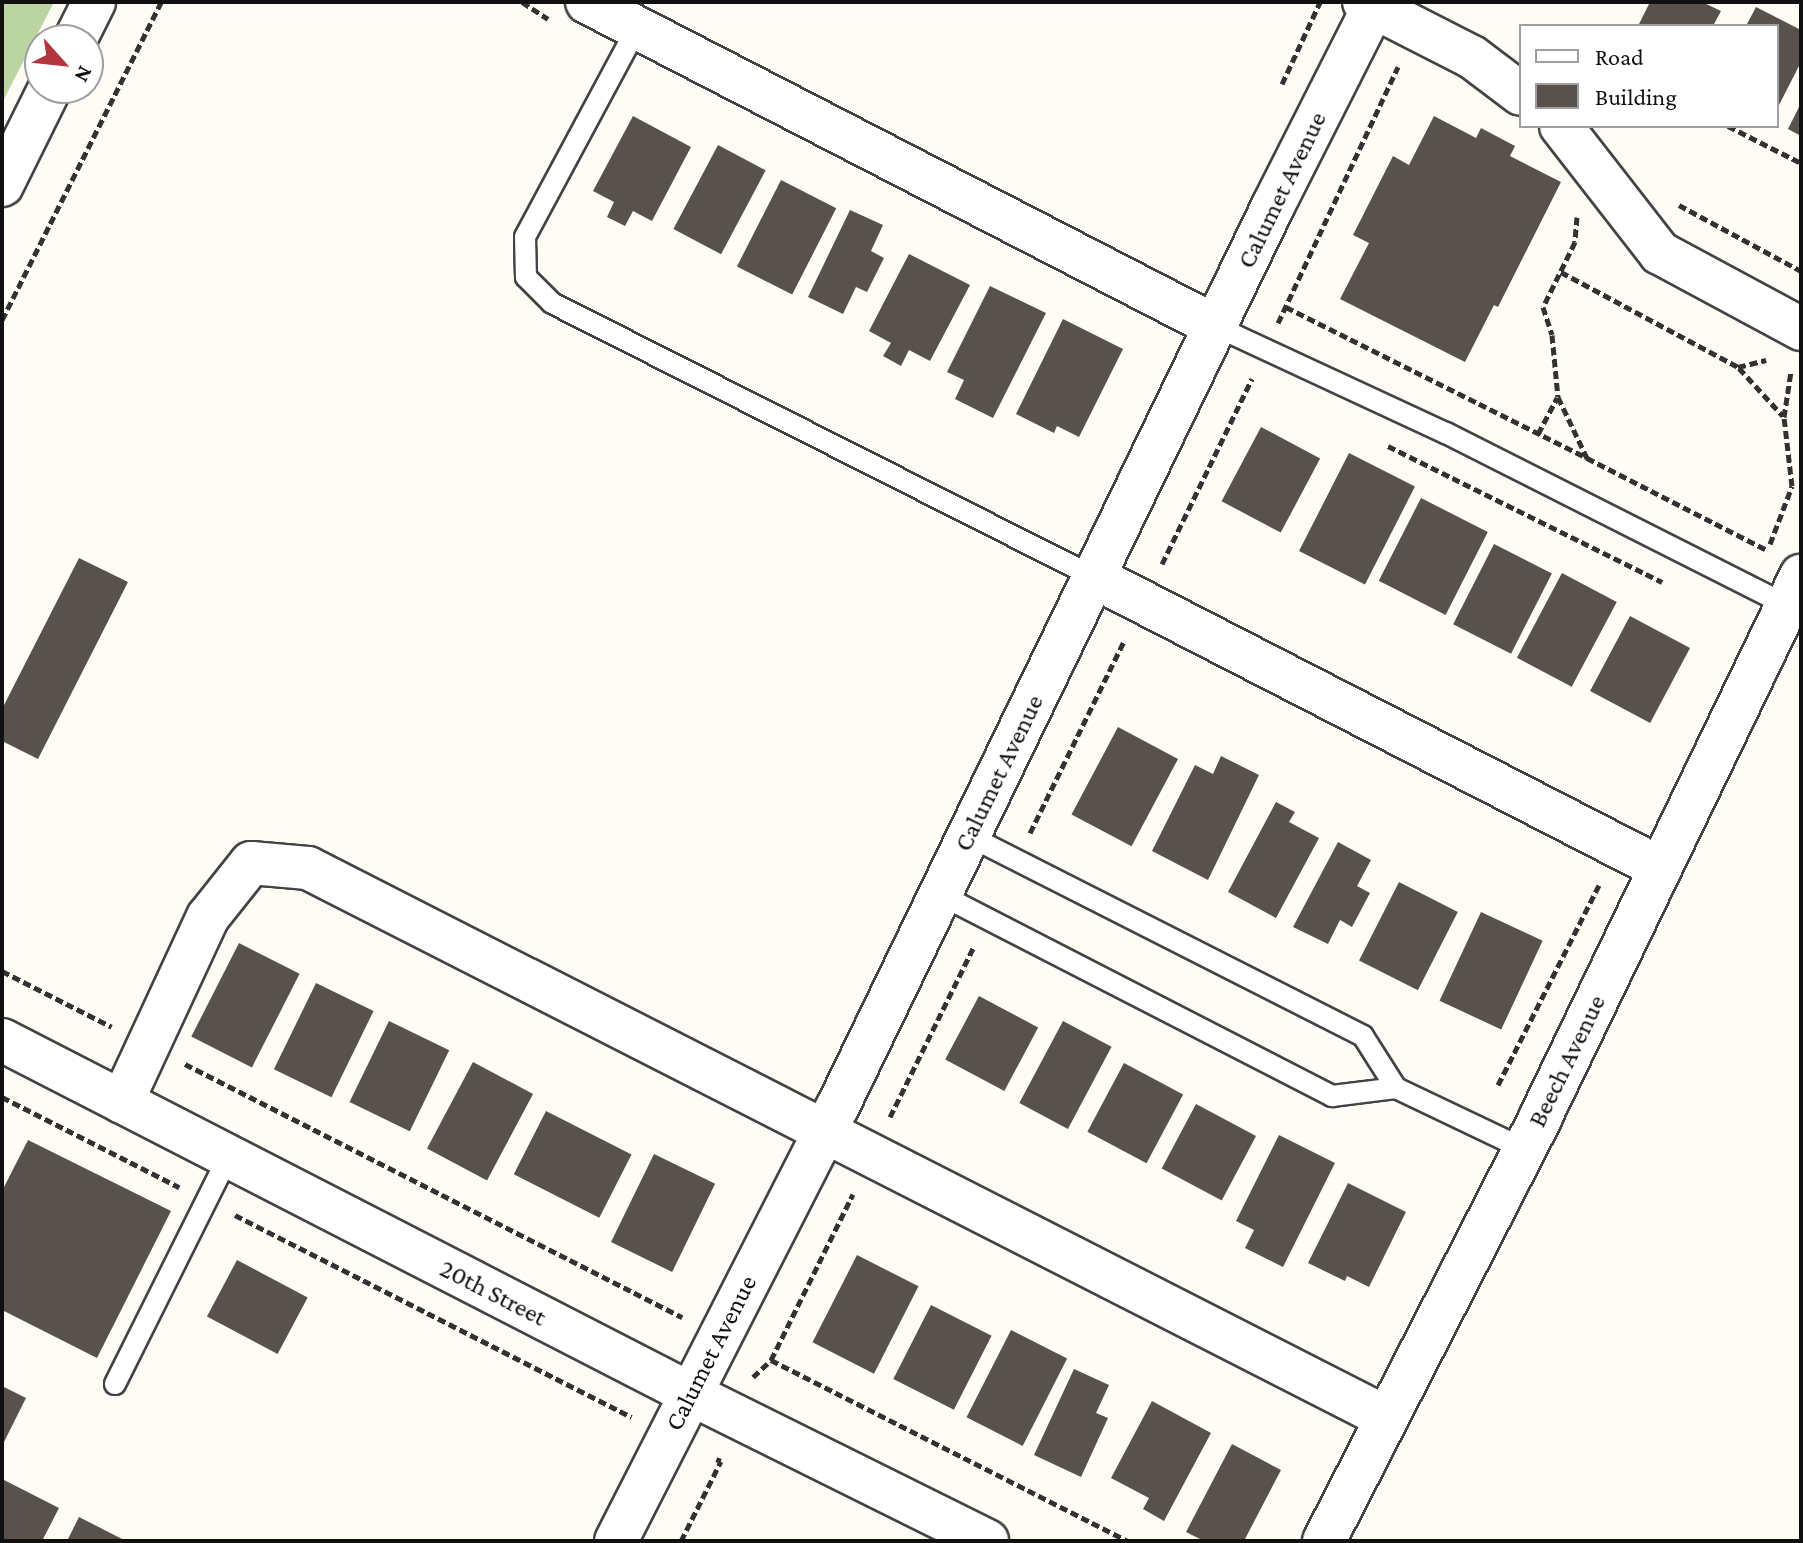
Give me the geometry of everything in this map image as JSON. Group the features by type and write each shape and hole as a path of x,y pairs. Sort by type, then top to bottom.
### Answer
{"street":[{"path":"83,24 94,2"},
{"path":"587,2 1209,340"},
{"path":"1371,4 1472,57 1519,92"},
{"name":"Calumet Avenue","path":"616,1541 825,1132 1371,4"},
{"path":"2,185 42,104"},
{"path":"1563,128 1660,253 1791,350"},
{"path":"1094,577 1660,868"},
{"name":"Beech Avenue","path":"1324,1541 1524,1149 1794,590"},
{"path":"122,1102 208,917 251,863 308,868 1387,1418"},
{"name":"20th Street","path":"2,1040 689,1393 987,1541"}],"lane":[{"path":"637,28 525,237 526,277 552,303 1094,577"},
{"path":"1209,340 1446,433 1749,585 1794,590"},
{"path":"969,836 1363,1036 1396,1088 1524,1149"},
{"path":"941,895 1332,1096 1396,1088"},
{"path":"115,1384 228,1157"}],"path":[{"path":"2,320 161,2"},
{"path":"1417,29 1286,307 1767,550"},
{"path":"1398,66 1412,73"},
{"path":"1732,128 1801,163"},
{"path":"1675,203 1801,271"},
{"path":"1578,212 1575,242 1543,307 1552,335 1558,397 1587,458"},
{"path":"1561,272 1738,367 1784,417"},
{"path":"1209,340 1267,385"},
{"path":"1738,367 1791,350 1784,417 1792,486 1767,550 1749,585"},
{"path":"1538,434 1558,397"},
{"path":"1380,442 1677,590"},
{"path":"1498,1085 1619,846"},
{"path":"2,971 684,1318"},
{"path":"2,1097 721,1461 681,1541"},
{"path":"771,1360 1128,1541"}],"green space":[{"path":"2,2 54,2 43,24 24,24 24,60 2,103"}],"building":[{"path":"1650,2 1702,2 1721,11 1714,24 1639,24"},
{"path":"1756,7 1801,30 1801,62 1779,105 1779,24 1747,24"},
{"path":"1801,103 1801,136 1788,129"},
{"path":"633,116 691,147 652,221 633,211 625,226 607,217 614,202 593,191"},
{"path":"1434,116 1476,138 1481,128 1515,146 1510,156 1561,182 1498,307 1494,305 1465,362 1340,299 1369,243 1353,235 1393,156 1409,165"},
{"path":"718,145 766,170 721,254 673,229"},
{"path":"781,180 836,208 792,295 737,266"},
{"path":"850,210 883,225 871,251 884,258 867,292 856,287 843,314 808,297"},
{"path":"909,254 970,285 930,361 909,350 901,366 883,356 891,343 869,331"},
{"path":"990,286 1046,313 993,418 955,399 964,380 947,372"},
{"path":"1063,319 1123,349 1079,437 1057,426 1054,433 1016,414"},
{"path":"1261,427 1320,458 1281,533 1222,501"},
{"path":"1349,453 1415,487 1365,585 1299,551"},
{"path":"1421,498 1488,532 1446,615 1379,581"},
{"path":"1494,544 1552,574 1511,654 1453,624"},
{"path":"79,558 128,582 38,759 2,741 2,709"},
{"path":"1562,573 1617,602 1572,687 1517,658"},
{"path":"1630,616 1690,648 1650,723 1590,691"},
{"path":"1118,727 1178,759 1132,846 1072,814"},
{"path":"1221,756 1259,775 1208,880 1152,851 1195,765 1213,774"},
{"path":"1276,802 1295,812 1289,822 1319,838 1276,918 1228,892"},
{"path":"1338,842 1371,860 1357,886 1370,893 1352,927 1340,920 1328,944 1293,927"},
{"path":"1399,882 1458,912 1418,990 1359,960"},
{"path":"1481,912 1543,941 1501,1030 1440,1001"},
{"path":"239,943 300,974 252,1067 191,1037"},
{"path":"316,983 374,1011 331,1097 274,1069"},
{"path":"979,996 1038,1027 1004,1091 945,1060"},
{"path":"389,1021 449,1050 410,1131 350,1102"},
{"path":"1063,1021 1112,1047 1068,1129 1019,1103"},
{"path":"473,1062 533,1094 487,1180 427,1149"},
{"path":"1124,1063 1183,1094 1147,1163 1087,1132"},
{"path":"1196,1104 1256,1136 1222,1200 1162,1168"},
{"path":"546,1111 632,1155 599,1218 514,1174"},
{"path":"1279,1135 1335,1163 1283,1267 1245,1248 1254,1230 1236,1221"},
{"path":"28,1140 171,1211 97,1358 2,1310 2,1191"},
{"path":"654,1154 715,1184 672,1272 611,1242"},
{"path":"1348,1183 1406,1212 1369,1287 1347,1276 1345,1281 1308,1263"},
{"path":"857,1255 918,1286 874,1374 813,1342"},
{"path":"237,1260 308,1298 278,1354 207,1317"},
{"path":"931,1305 992,1336 954,1410 893,1379"},
{"path":"1011,1330 1067,1359 1023,1446 967,1417"},
{"path":"1074,1369 1109,1385 1096,1413 1108,1418 1081,1477 1034,1455"},
{"path":"2,1386 26,1398 2,1446"},
{"path":"1152,1401 1211,1433 1164,1521 1143,1509 1149,1498 1111,1478"},
{"path":"1232,1444 1281,1470 1244,1541 1204,1541 1186,1532"},
{"path":"4,1480 59,1508 42,1541 2,1541"},
{"path":"79,1517 126,1541 67,1541"}]}
